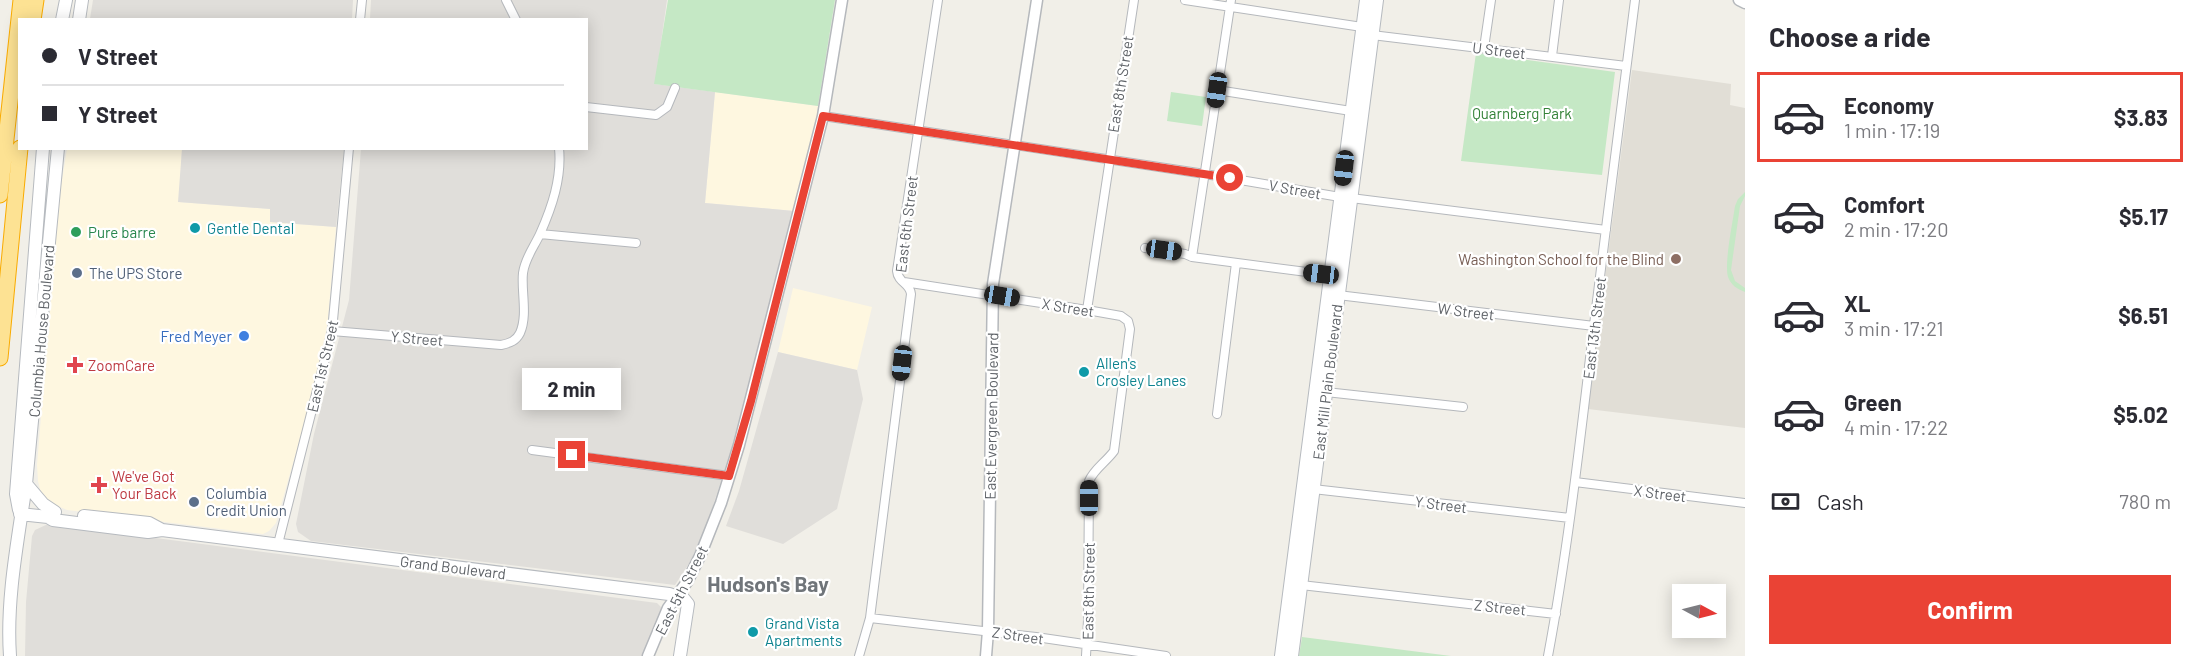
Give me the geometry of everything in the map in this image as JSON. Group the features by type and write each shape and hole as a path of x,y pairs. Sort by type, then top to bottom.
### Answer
{"highway":[{"path":"19,18 21,0"},
{"path":"33,18 36,0"},
{"path":"0,195 18,28"},
{"path":"0,358 20,150"}],"main road":[{"path":"62,18 66,0"},
{"path":"79,18 82,0"},
{"name":"East Mill Plain Boulevard","path":"1281,656 1330,275 1346,198 1367,31 1366,0"},
{"name":"East Mill Plain Boulevard","path":"1292,656 1338,295 1352,111 1367,31 1377,0"},
{"name":"Columbia House Boulevard","path":"20,514 16,494 43,150"},
{"name":"Columbia House Boulevard","path":"10,656 9,624 20,514 26,484 58,150"},
{"path":"26,484 51,515"},
{"name":"Grand Boulevard","path":"20,514 149,523 162,530 678,596"},
{"path":"678,596 684,599 688,610 680,656"}],"street":[{"path":"360,18 362,0"},
{"path":"506,0 515,18"},
{"name":"East 5th Street","path":"648,656 668,608 687,582 700,556 729,476 751,401 823,116 842,0"},
{"name":"East 6th Street","path":"859,656 870,618 911,294 909,287 900,281 897,271 938,0"},
{"name":"East Evergreen Boulevard","path":"986,656 990,387 995,267 1037,0"},
{"name":"East 8th Street","path":"1087,310 1134,0"},
{"name":"U Street","path":"1185,0 1231,3 1367,31 1626,66"},
{"path":"1484,48 1491,0"},
{"path":"1552,56 1559,0"},
{"name":"East 13th Street","path":"1548,656 1575,482 1635,0"},
{"path":"1739,0 1745,3"},
{"path":"1192,257 1231,3"},
{"path":"588,107 656,115 667,107 675,88"},
{"path":"1217,90 1352,111"},
{"name":"V Street","path":"823,116 1205,174 1346,198 1606,230"},
{"name":"East 1st Street","path":"278,544 332,332 349,150"},
{"path":"560,150 558,185 540,234 636,243"},
{"path":"38,214 42,234 36,304 43,318"},
{"name":"Y Street","path":"332,332 501,345 514,341 522,329 523,272 528,255 540,234"},
{"path":"1145,249 1330,275"},
{"path":"1217,414 1236,263"},
{"name":"X Street","path":"900,281 1087,310 1121,316 1128,321"},
{"name":"W Street","path":"1338,295 1594,326"},
{"name":"East 8th Street","path":"1086,656 1089,481 1092,473 1107,462 1114,452 1130,329 1128,321"},
{"path":"1326,392 1463,407"},
{"path":"532,450 729,476"},
{"name":"X Street","path":"1575,482 1745,503"},
{"name":"Y Street","path":"1313,489 1570,518"},
{"name":"Z Street","path":"1301,585 1556,614"},
{"name":"Z Street","path":"870,618 988,631 1166,656"}],"shaded area":[{"path":"93,0 353,0 352,18 90,18"},
{"path":"371,0 667,0 655,84 715,92 705,203 794,211 734,441 707,524 690,562 675,585 311,541 298,532 296,524 314,434 349,300 361,150 588,150 588,18 370,18"},
{"name":"Washington School for the Blind","path":"1632,70 1731,84 1730,105 1745,108 1745,428 1588,409"},
{"path":"715,92 818,106 813,141 794,211 705,203"},
{"path":"67,150 182,150 179,202 271,209 270,222 336,227 328,319 320,368 276,523 269,531 263,534 67,510 48,502 41,493 37,465 59,198"},
{"path":"182,150 344,150 336,227 270,222 270,209 178,202"},
{"path":"793,288 872,307 857,370 778,352"},
{"path":"778,352 857,370 863,399 837,509 783,544 726,526 739,491"},
{"path":"48,524 657,603 662,608 643,656 25,656 26,602 32,536 35,530"}],"green space":[{"path":"668,0 835,0 818,106 654,84"},
{"name":"Quarnberg Park","path":"1476,53 1615,72 1602,175 1461,161"},
{"path":"1171,92 1206,97 1202,126 1167,121"},
{"path":"1745,192 1740,206 1731,270 1735,281 1745,288 1745,292 1733,284 1727,271 1735,206"},
{"path":"1302,637 1451,656 1299,656"}],"place":[{"name":"Gentle Dental","path":"195,228"},
{"name":"Pure barre","path":"76,232"},
{"name":"Washington School for the Blind","path":"1676,259"},
{"name":"The UPS Store","path":"77,273"},
{"name":"Fred Meyer","path":"244,336"},
{"name":"ZoomCare","path":"75,365"},
{"name":"Allen's Crosley Lanes","path":"1084,372"},
{"name":"We've Got Your Back","path":"99,485"},
{"name":"Columbia Credit Union","path":"194,502"},
{"name":"Grand Vista Apartments","path":"753,632"}],"district":[{"name":"Hudson's Bay","path":"768,583"}],"route":[{"path":"572,455 729,476 751,401 823,116 1230,178"}]}
